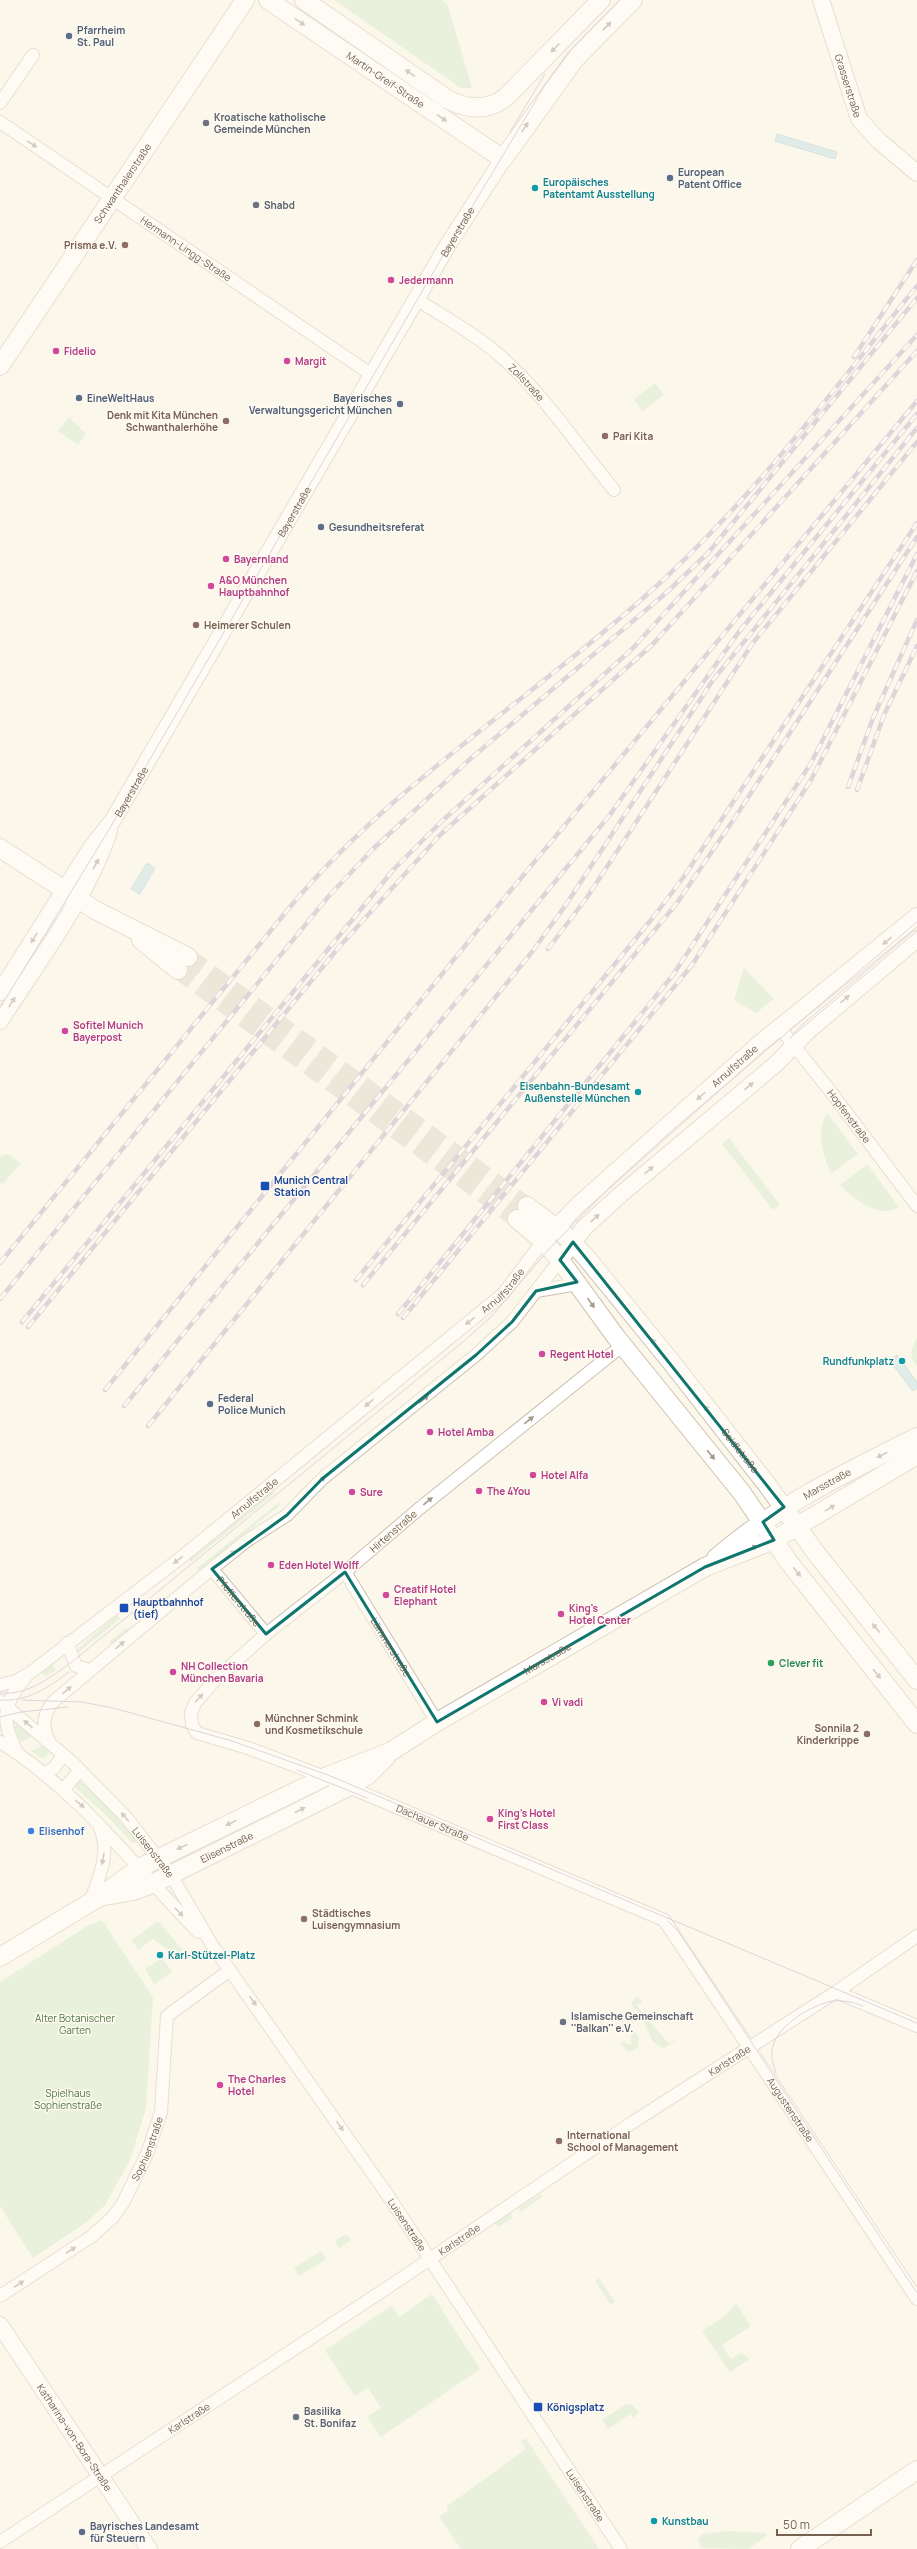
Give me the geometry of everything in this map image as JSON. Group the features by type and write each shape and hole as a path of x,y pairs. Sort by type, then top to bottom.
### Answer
{"main road":[{"name":"Schwanthalerstraße","path":"0,366 114,199 246,0"},
{"name":"Martin-Greif-Straße","path":"268,0 499,156"},
{"name":"Martin-Greif-Straße","path":"304,0 447,99 459,104 479,108 495,104 528,76 601,0"},
{"name":"Bayerstraße","path":"499,156 575,59 633,0"},
{"path":"0,848 70,894 183,964"},
{"name":"Seidlstraße","path":"543,1241 522,1213 556,1227 573,1242 672,1364 784,1507 797,1528 917,1680"},
{"path":"543,1241 560,1260 623,1345 763,1522 774,1540 917,1724"},
{"name":"Marsstraße","path":"705,1567 737,1539 784,1507 809,1492 917,1437"},
{"name":"Marsstraße","path":"324,1777 390,1752 437,1722 705,1567 774,1540 797,1528 917,1455"},
{"name":"Marsstraße","path":"348,1787 368,1775 390,1752"},
{"name":"Elisenstraße","path":"0,1957 96,1899 139,1868 324,1777"},
{"name":"Elisenstraße","path":"96,1899 133,1891 152,1884 348,1787"},
{"path":"813,2546 917,2470"}],"street":[{"name":"Grasserstraße","path":"821,0 859,119 875,138 917,173"},
{"path":"0,103 33,55"},
{"name":"Hermann-Lingg-Straße","path":"0,122 372,375"},
{"name":"Bayerstraße","path":"0,992 70,894 101,855 112,820 474,202 499,156"},
{"name":"Zollstraße","path":"416,299 484,342 500,356 544,404 614,490"},
{"name":"Bayerstraße","path":"0,1021 70,894"},
{"name":"Arnulfstraße","path":"3,1703 30,1673 67,1643 183,1556 503,1294 515,1281 543,1241 603,1182 780,1028 915,922"},
{"path":"51,1743 44,1728 49,1707 90,1670 245,1542 287,1515 322,1479 476,1355 512,1322 584,1228 620,1195 777,1063 857,988 917,939"},
{"name":"Hopfenstraße","path":"780,1028 917,1206"},
{"path":"536,1291 578,1284"},
{"name":"Hirtenstraße","path":"197,1733 191,1719 195,1703 216,1680 266,1634 345,1572 420,1508 623,1345"},
{"name":"Pfefferstraße","path":"212,1569 266,1634"},
{"name":"Lämmerstraße","path":"345,1572 437,1722"},
{"path":"67,1643 76,1666 90,1670"},
{"name":"Arnulfstraße","path":"0,1685 16,1681 30,1673"},
{"path":"3,1703 4,1725 17,1753"},
{"name":"Luisenstraße","path":"3,1703 51,1743 126,1817 171,1875 212,1945 430,2258 621,2549"},
{"name":"Dachauer Straße","path":"197,1733 248,1748 324,1777 664,1920"},
{"name":"Luisenstraße","path":"0,1742 44,1774 97,1822 152,1884 212,1945"},
{"path":"44,1774 54,1768 63,1755"},
{"path":"63,1790 80,1770"},
{"name":"Luisenstraße","path":"96,1899 106,1841 97,1822"},
{"name":"Augustenstraße","path":"664,1920 917,2299"},
{"name":"Karlstraße","path":"0,2542 630,2124 836,1992 917,1936"},
{"name":"Sophienstraße","path":"0,2296 92,2236 113,2217 123,2203 141,2169 161,2112 167,2016 230,1970"},
{"path":"836,1992 917,2026"},
{"name":"Katharina-von-Bora-Straße","path":"0,2325 149,2549"}],"highlighted area":[{"path":"573,1242 784,1507 763,1522 774,1540 705,1567 437,1722 345,1572 266,1634 212,1569 287,1515 322,1479 476,1355 512,1322 536,1291 577,1282 560,1260"}],"green space":[{"path":"334,0 442,0 448,6 472,88 461,88"},
{"path":"655,383 664,395 642,411 634,399"},
{"path":"69,417 86,434 78,445 58,431"},
{"path":"744,968 774,999 756,1013 734,1000"},
{"path":"827,1113 858,1154 831,1174 823,1152 821,1136"},
{"path":"729,1138 780,1205 773,1210 722,1144"},
{"path":"8,1154 21,1163 3,1184 0,1182 0,1156"},
{"path":"867,1164 899,1207 883,1211 875,1209 860,1202 840,1185"},
{"path":"917,1338 917,1366 914,1363 912,1353 913,1345"},
{"path":"273,1491 275,1493 191,1562 187,1557 206,1546"},
{"path":"282,1500 278,1507 212,1560 201,1574 197,1568"},
{"path":"117,1615 120,1619 74,1656 74,1652"},
{"path":"126,1628 130,1632 113,1646 109,1642"},
{"path":"53,1663 55,1671 46,1676 39,1672"},
{"path":"15,1722 33,1736 21,1742 15,1729"},
{"path":"44,1745 49,1752 46,1758 41,1758 31,1751"},
{"path":"78,1779 109,1809 137,1841 133,1844 104,1813 73,1786"},
{"path":"309,1793 312,1797 191,1855 190,1852"},
{"name":"Alter Botanischer Garten","path":"102,1920 153,1997 146,2108 130,2160 105,2205 87,2222 33,2258 0,2206 0,1982 87,1926"},
{"path":"158,1921 183,1950 176,1956 153,1939 138,1950 132,1940"},
{"path":"162,1958 172,1972 154,1984 145,1969"},
{"path":"637,1996 643,2002 636,2005 669,2044 676,2039 676,2041 663,2048 653,2042 642,2018 631,2004"},
{"path":"636,2032 639,2037 638,2047 633,2051 628,2051 620,2044 623,2041 627,2044 631,2044 631,2035"},
{"path":"541,2194 542,2197 521,2212 518,2208"},
{"path":"511,2213 512,2218 498,2227 495,2223"},
{"path":"346,2234 351,2240 339,2248 335,2241"},
{"path":"321,2251 326,2259 299,2276 294,2268"},
{"path":"599,2278 615,2302 610,2304 595,2281"},
{"path":"432,2294 480,2369 381,2437 367,2417 381,2408 368,2388 355,2396 325,2350 392,2305 399,2317"},
{"path":"736,2303 751,2326 722,2345 731,2359 741,2353 750,2359 730,2372 702,2331 726,2315"},
{"path":"632,2404 639,2413 633,2418 630,2414 608,2429 602,2420 625,2405"},
{"path":"526,2438 599,2549 461,2549 439,2517 448,2510 446,2507 526,2449 521,2441"},
{"path":"729,2531 765,2533 766,2536 748,2549 701,2548 698,2540 702,2534"}],"water":[{"path":"777,134 837,152 835,159 775,141"},
{"path":"147,863 155,868 140,894 131,889"},
{"path":"897,1355 917,1382 917,1388 913,1391 889,1360"}],"tunnel":[{"path":"188,957 527,1206"},
{"path":"178,970 517,1219"}],"tram line":[{"path":"0,1008 110,828 448,247 545,85 572,49 620,0"},
{"path":"510,132 545,74"},
{"path":"0,1693 10,1693 30,1688 48,1679 73,1661 464,1341 491,1317 550,1248 610,1187 675,1128 917,922"},
{"path":"790,1038 917,931"},
{"path":"0,1700 19,1699 37,1693 69,1672"},
{"path":"22,1700 82,1702 113,1708 229,1740 328,1775 917,2023"},
{"path":"0,1717 21,1712 68,1707"},
{"path":"297,1770 367,1798"},
{"path":"668,1921 678,1931 917,2293"},
{"path":"776,2073 772,2056 773,2046 776,2038 797,2017 806,2011 832,2001 855,2003 863,2006"}],"railway":[{"path":"854,357 917,260"},
{"path":"0,1263 290,907 329,864 414,784 597,638 679,565 752,489 819,409 917,286"},
{"path":"0,1299 328,897 373,849 469,760 666,593 708,553 917,298"},
{"path":"22,1322 394,869 441,822 632,649 917,335"},
{"path":"28,1327 339,947 441,834 652,645 917,351"},
{"path":"105,1390 477,931 917,401"},
{"path":"124,1406 609,816 738,633 917,414"},
{"path":"148,1426 532,952 565,906 713,680 917,428"},
{"path":"548,949 588,896 752,644 917,442"},
{"path":"356,1280 655,915 683,878 917,523"},
{"path":"363,1285 677,903 736,816 917,537"},
{"path":"398,1314 673,975 811,763 917,554"},
{"path":"403,1318 692,965 811,780 917,571"},
{"path":"848,787 873,718 917,620"},
{"path":"857,790 884,715 917,646"}],"place":[{"name":"Pfarrheim St. Paul","path":"69,36"},
{"name":"Kroatische katholische Gemeinde München","path":"206,123"},
{"name":"European Patent Office","path":"670,178"},
{"name":"Europäisches Patentamt Ausstellung","path":"535,188"},
{"name":"Shabd","path":"256,205"},
{"name":"Prisma e.V.","path":"125,245"},
{"name":"Jedermann","path":"391,280"},
{"name":"Fidelio","path":"56,351"},
{"name":"Margit","path":"287,361"},
{"name":"EineWeltHaus","path":"79,398"},
{"name":"Bayerisches Verwaltungsgericht München","path":"400,404"},
{"name":"Denk mit Kita München Schwanthalerhöhe","path":"226,421"},
{"name":"Pari Kita","path":"605,436"},
{"name":"Gesundheitsreferat","path":"321,527"},
{"name":"Bayernland","path":"226,559"},
{"name":"A&O München Hauptbahnhof","path":"211,586"},
{"name":"Heimerer Schulen","path":"196,625"},
{"name":"Sofitel Munich Bayerpost","path":"65,1031"},
{"name":"Eisenbahn-Bundesamt Außenstelle München","path":"638,1092"},
{"name":"Munich Central Station","path":"265,1186"},
{"name":"Regent Hotel","path":"542,1354"},
{"name":"Rundfunkplatz","path":"902,1361"},
{"name":"Federal Police Munich","path":"210,1404"},
{"name":"Hotel Amba","path":"430,1432"},
{"name":"Hotel Alfa","path":"533,1475"},
{"name":"The 4You","path":"479,1491"},
{"name":"Sure","path":"352,1492"},
{"name":"Eden Hotel Wolff","path":"271,1565"},
{"name":"Creatif Hotel Elephant","path":"386,1595"},
{"name":"Hauptbahnhof (tief)","path":"124,1608"},
{"name":"King's Hotel Center","path":"561,1614"},
{"name":"Clever fit","path":"771,1663"},
{"name":"NH Collection München Bavaria","path":"173,1672"},
{"name":"Vi vadi","path":"544,1702"},
{"name":"Münchner Schmink und Kosmetikschule","path":"257,1724"},
{"name":"Sonnila 2 Kinderkrippe","path":"867,1734"},
{"name":"King's Hotel First Class","path":"490,1819"},
{"name":"Elisenhof","path":"31,1831"},
{"name":"Städtisches Luisengymnasium","path":"304,1919"},
{"name":"Karl-Stützel-Platz","path":"160,1955"},
{"name":"Islamische Gemeinschaft ''Balkan'' e.V.","path":"563,2022"},
{"name":"The Charles Hotel","path":"220,2085"},
{"name":"International School of Management","path":"559,2141"},
{"name":"Königsplatz","path":"538,2407"},
{"name":"Basilika St. Bonifaz","path":"296,2417"},
{"name":"Kunstbau","path":"654,2521"},
{"name":"Bayrisches Landesamt für Steuern","path":"82,2532"}],"park label":[{"name":"Spielhaus Sophienstraße","path":"68,2098"}]}
